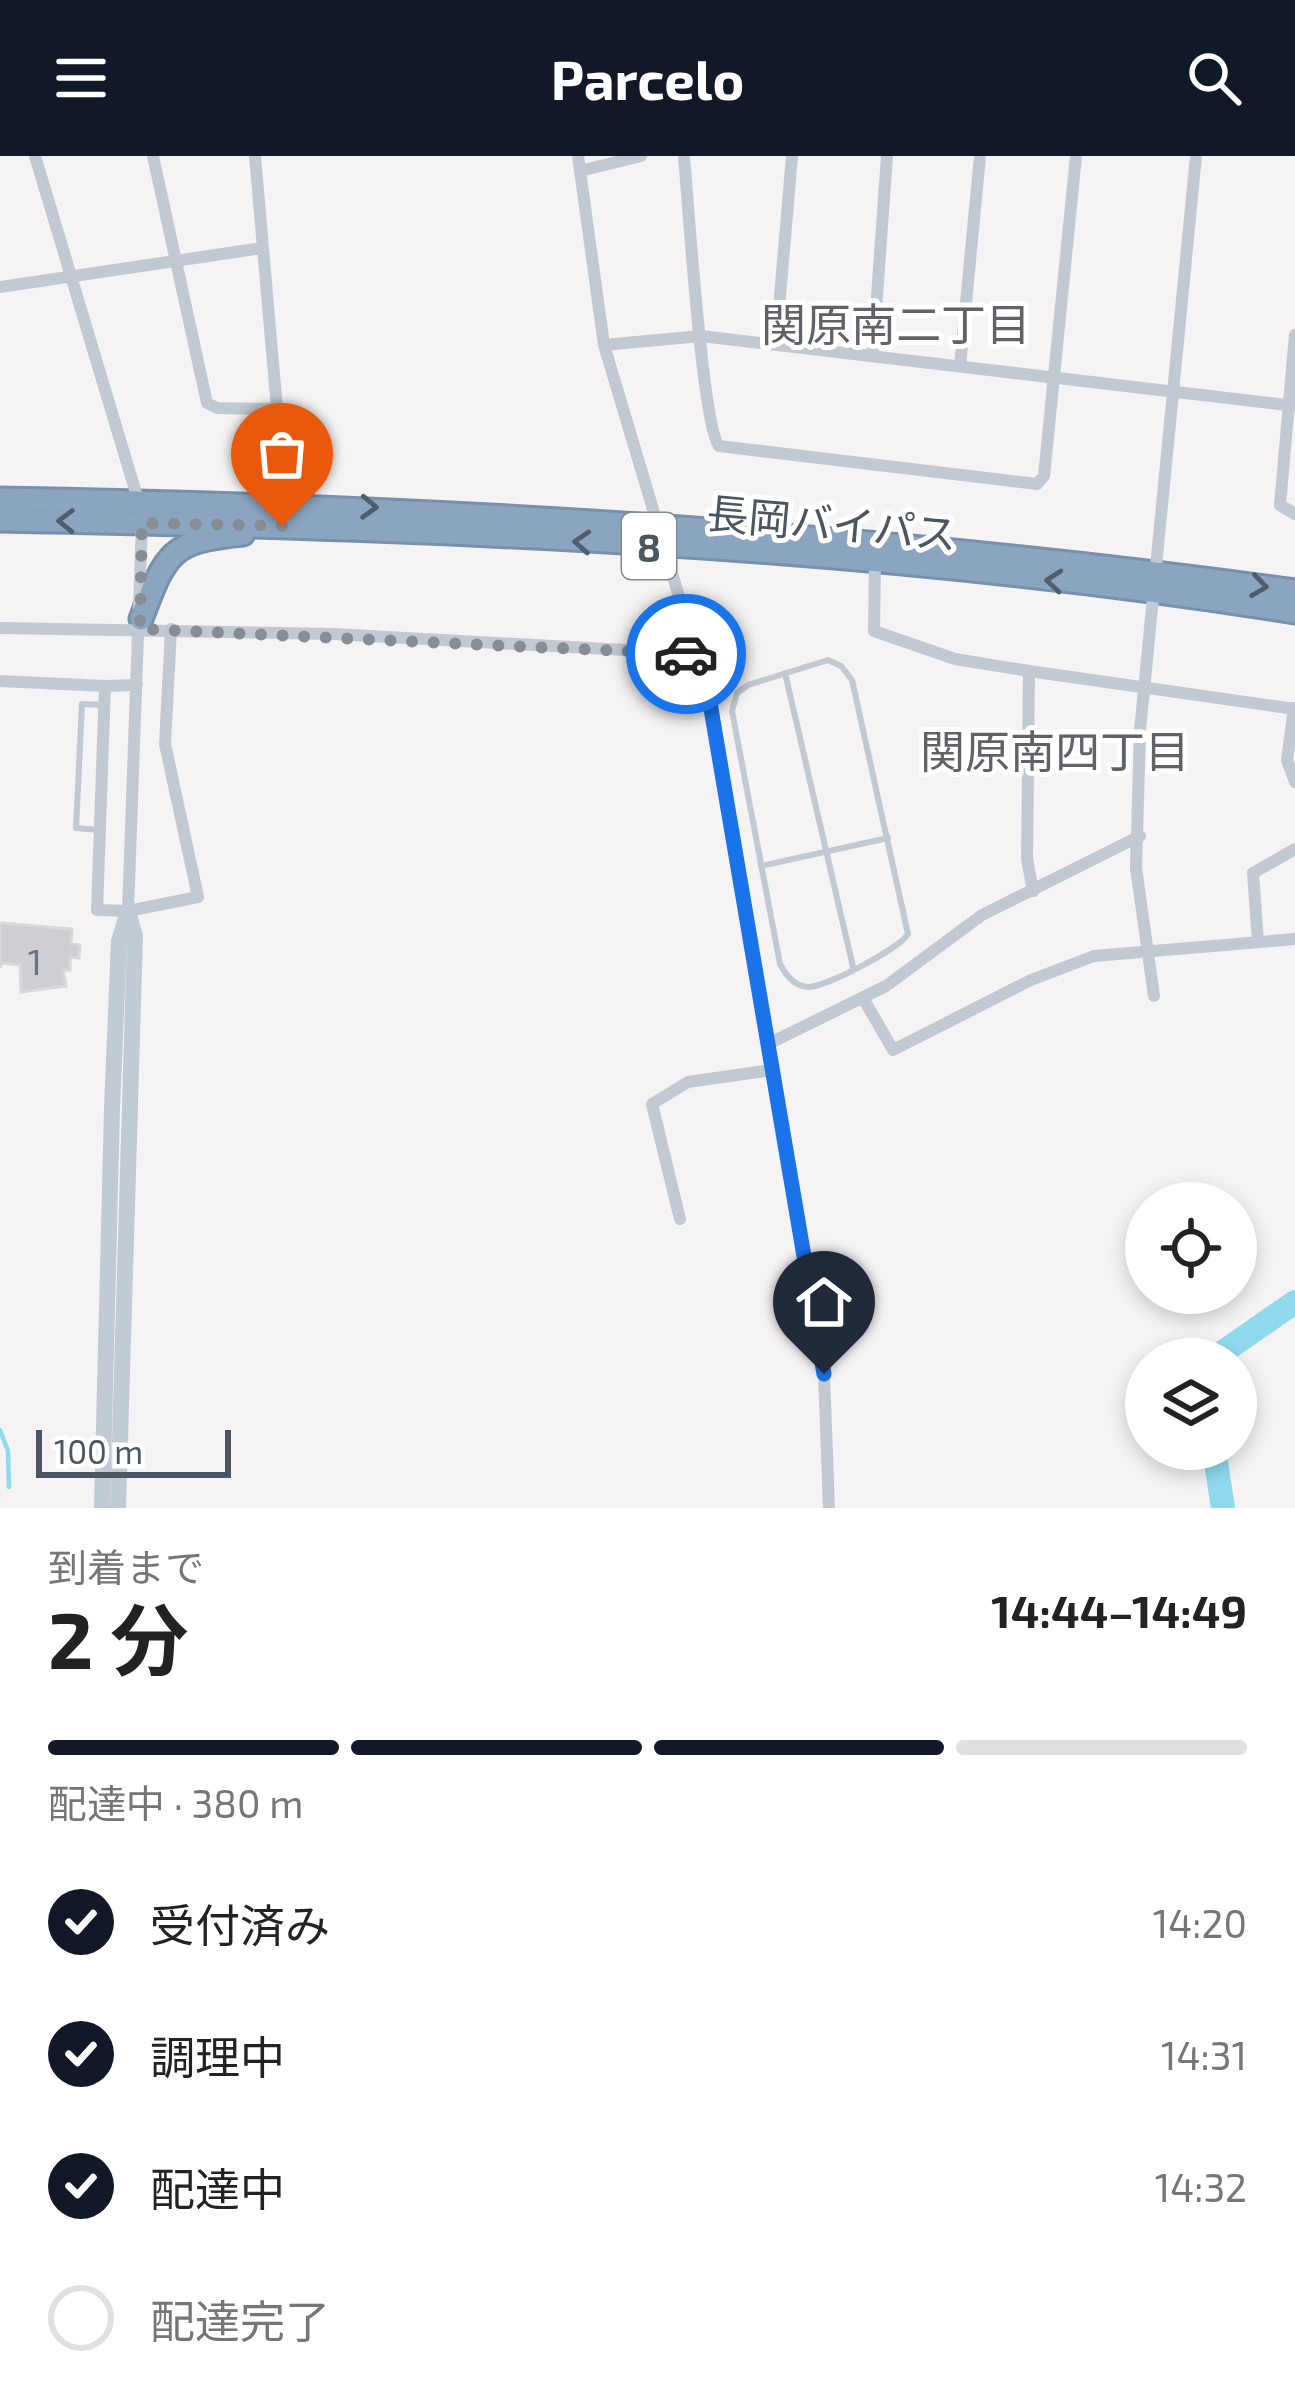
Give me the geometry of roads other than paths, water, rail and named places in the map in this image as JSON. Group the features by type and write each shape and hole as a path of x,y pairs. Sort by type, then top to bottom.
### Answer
{"highway":[{"name":"長岡バイパス","path":"0,499 315,527 898,542 1156,581 1295,612"},
{"name":"長岡バイパス","path":"0,520 141,512 429,509 874,564 1295,591"},
{"path":"140,624 165,559 182,545 315,527"}],"street":[{"path":"35,156 141,512 128,911 119,941 111,1128 102,1508"},
{"path":"153,156 207,403 217,408 277,409 255,156"},
{"path":"641,156 579,163 604,345 698,654 824,1374 829,1508"},
{"path":"684,156 713,438 719,446 1036,484 1045,476 1076,156"},
{"path":"776,343 792,156"},
{"path":"873,352 887,156"},
{"path":"960,366 980,156"},
{"path":"1154,996 1136,868 1144,688 1196,156"},
{"path":"0,287 262,248"},
{"path":"604,345 701,335 873,352 1292,406"},
{"path":"1295,335 1280,505 1295,514"},
{"path":"874,564 874,631 955,659 1295,708 1288,767 1295,782"},
{"path":"0,628 140,624 698,654"},
{"path":"106,686 97,910 128,911 198,897 165,744 171,629"},
{"path":"1029,671 1027,859 1033,891"},
{"path":"0,680 137,685"},
{"path":"768,1044 907,974 982,915 1140,836"},
{"path":"1258,942 1253,873 1295,849"},
{"path":"118,1508 135,936 128,911"},
{"path":"863,998 893,1050 1057,969 1094,956 1295,939"},
{"path":"680,1219 652,1104 688,1082 772,1070"}],"lane":[{"path":"828,660 847,671 908,934 895,949 812,987 786,974 732,710 742,688 785,673 828,660"},
{"path":"785,673 854,968"},
{"path":"100,830 76,827 76,807 82,704 106,705"},
{"path":"761,866 888,838"}],"waterway":[{"path":"1243,1338 1295,1302"},
{"path":"0,1430 8,1451 9,1487"},
{"path":"1217,1470 1223,1508"}],"district":[{"name":"関原南二丁目","path":"896,323"},
{"name":"関原南四丁目","path":"1055,750"}]}
